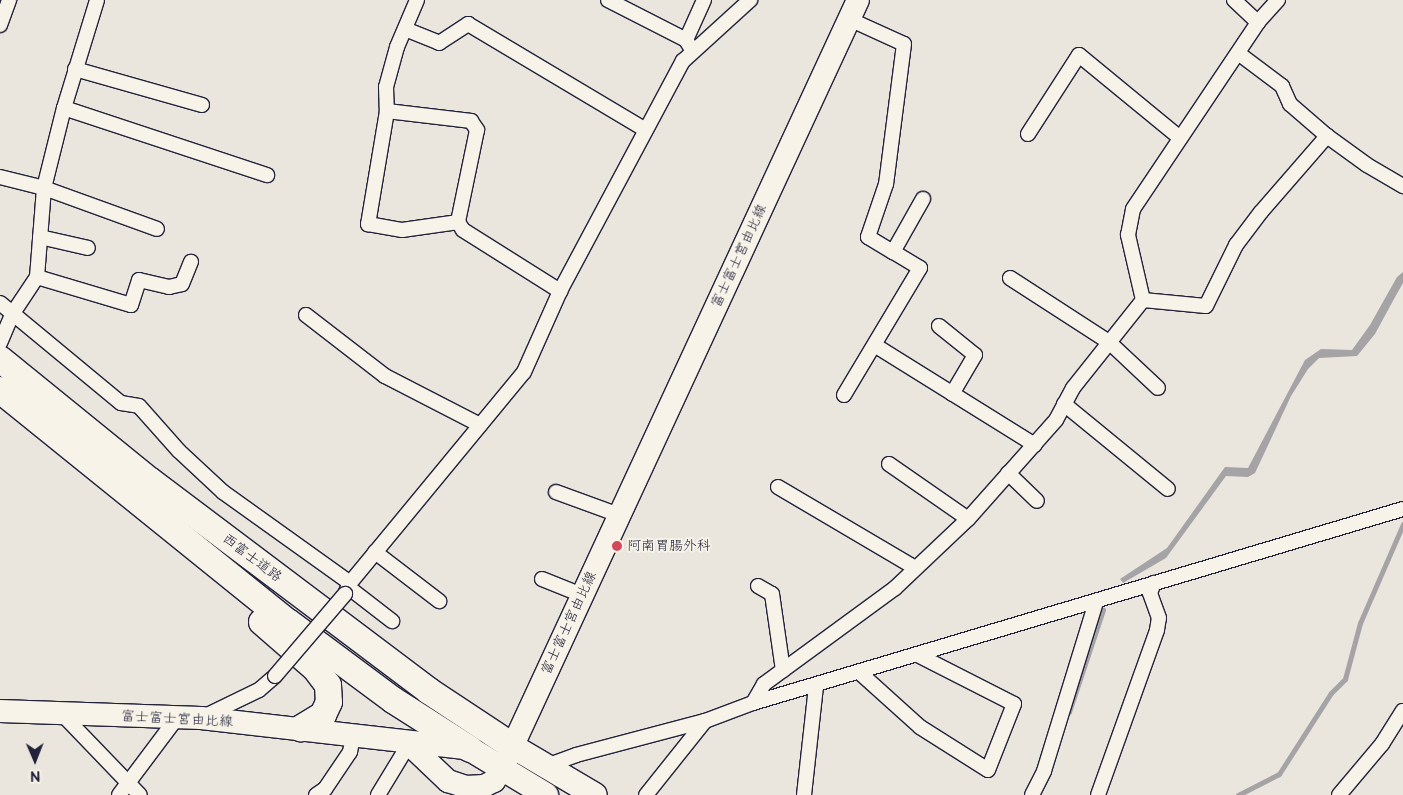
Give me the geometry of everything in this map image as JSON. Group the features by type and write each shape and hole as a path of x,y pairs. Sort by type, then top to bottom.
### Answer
{"highway":[{"name":"西富士道路","path":"0,359 164,492 429,691 507,757"},
{"name":"西富士道路","path":"0,390 288,622 393,700 470,749"},
{"path":"103,473 194,563 315,668 328,685 330,702 323,715 301,728"},
{"path":"470,749 546,766 595,795"},
{"path":"507,757 546,795"}],"main road":[{"name":"富士富士宮由比線","path":"0,711 60,712 176,719 202,718 301,728 409,744 448,781 466,787 484,786 494,781 507,757 854,9"},
{"path":"409,744 470,749"}],"street":[{"path":"0,24 9,0"},
{"path":"0,343 11,319 37,277 44,188 64,108 97,0"},
{"path":"417,0 405,29 386,87 387,111 368,224 402,230 458,222"},
{"path":"608,0 690,45"},
{"path":"202,718 259,690 275,676 524,372 560,291 683,61 704,0"},
{"path":"690,45 750,0"},
{"path":"1234,0 1258,22"},
{"path":"1143,300 1128,235 1133,209 1179,137 1258,22 1278,0"},
{"path":"844,395 876,346 920,268 868,237 886,184 904,44 854,9"},
{"path":"405,29 439,42 468,24 646,130"},
{"path":"1238,53 1282,86 1290,104 1327,136 1367,165 1403,186"},
{"path":"1028,134 1079,55 1179,137"},
{"path":"75,69 202,105"},
{"path":"64,108 267,175"},
{"path":"387,111 471,121 477,130 458,222 462,230 560,291"},
{"path":"1143,300 1206,306 1236,245 1261,212 1327,136"},
{"path":"0,177 44,188 157,229"},
{"path":"893,252 923,199"},
{"path":"40,236 88,248"},
{"path":"37,277 131,305 139,280 169,288 182,284 191,262"},
{"path":"1010,278 1109,342 1158,388"},
{"path":"753,703 764,684 895,588 914,567 968,519 1035,445 1109,342 1143,300"},
{"path":"0,303 11,319 121,403 139,406 179,451 223,492 392,621"},
{"path":"306,315 385,376 480,425"},
{"path":"939,326 975,356 952,394"},
{"path":"876,346 1035,445"},
{"path":"1064,404 1168,489"},
{"path":"889,464 968,519"},
{"path":"1008,473 1037,501"},
{"path":"778,486 914,567"},
{"path":"556,492 619,515"},
{"path":"546,766 576,755 705,721 753,703 816,686 1399,510"},
{"path":"375,552 439,601"},
{"path":"542,579 582,595"},
{"path":"1098,795 1158,630 1159,618 1150,593 1154,583"},
{"path":"758,586 772,594 783,670"},
{"path":"1032,795 1044,771 1096,602"},
{"path":"859,672 920,727 988,770 1014,704 918,655"},
{"path":"804,795 816,686"},
{"path":"1339,795 1382,744 1403,711"},
{"path":"60,712 140,795"},
{"path":"119,795 176,719"},
{"path":"646,795 705,721"},
{"path":"316,795 324,789 350,752 353,736"},
{"path":"378,795 409,744"}],"shaded area":[{"path":"1403,272 1403,283 1375,334 1357,356 1319,358 1308,369 1291,396 1255,473 1248,477 1226,476 1166,558 1123,583 1120,579 1167,548 1225,467 1248,468 1305,360 1321,349 1352,350 1370,325 1397,277"}],"waterway":[{"path":"1238,795 1279,774 1331,693 1345,679 1360,623 1403,524"},
{"path":"1069,712 1103,610"}],"place":[{"name":"阿南胃腸外科","path":"617,546"}]}
